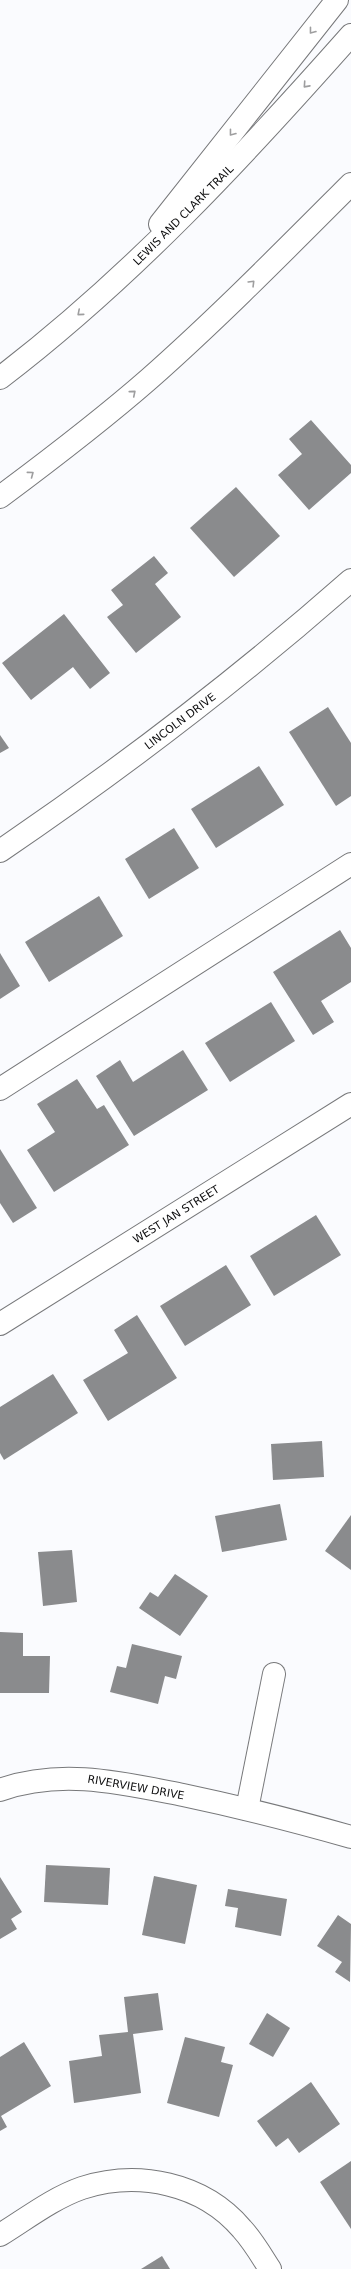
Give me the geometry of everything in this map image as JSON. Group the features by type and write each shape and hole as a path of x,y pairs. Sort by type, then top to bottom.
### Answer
{"main road":[{"path":"110,287 337,0"},
{"name":"LEWIS AND CLARK TRAIL","path":"0,378 110,287 194,207 269,128 351,35"},
{"path":"0,497 63,451 149,379 231,304 351,184"},
{"name":"LINCOLN DRIVE","path":"0,851 57,812 226,686 350,582"},
{"path":"0,1089 351,864"},
{"name":"WEST JAN STREET","path":"0,1324 351,1104"},
{"path":"247,1808 274,1674"},
{"name":"RIVERVIEW DRIVE","path":"0,1790 14,1785 49,1779 85,1778 121,1783 247,1808 351,1837"},
{"path":"0,2235 53,2202 80,2189 109,2181 138,2179 167,2183 195,2193 220,2208 242,2228 270,2269"}],"building":[{"path":"311,420 351,465 351,473 309,510 278,475 302,454 289,439"},
{"path":"236,487 280,536 234,577 190,528"},
{"path":"154,556 168,573 155,584 181,617 136,653 107,617 123,605 111,590"},
{"path":"64,614 110,673 90,689 73,667 31,700 2,663"},
{"path":"328,707 351,743 351,796 336,806 289,732"},
{"path":"0,735 9,748 0,753"},
{"path":"259,766 284,805 216,848 191,809"},
{"path":"174,828 199,868 149,899 125,859"},
{"path":"99,896 123,936 49,982 25,942"},
{"path":"340,930 351,948 351,982 321,1001 334,1022 313,1035 273,972"},
{"path":"0,953 20,986 0,999"},
{"path":"271,1002 295,1041 230,1082 205,1043"},
{"path":"183,1050 208,1090 134,1136 96,1076 120,1060 133,1082"},
{"path":"77,1079 97,1109 104,1105 129,1145 54,1192 27,1150 55,1132 37,1104"},
{"path":"0,1149 37,1208 13,1223 0,1203"},
{"path":"316,1215 341,1255 274,1296 250,1256"},
{"path":"226,1265 251,1305 185,1346 160,1306"},
{"path":"137,1315 177,1378 108,1421 83,1380 128,1353 114,1330"},
{"path":"53,1374 78,1413 4,1460 0,1453 0,1407"},
{"path":"322,1441 324,1477 273,1480 271,1444"},
{"path":"280,1504 287,1540 222,1552 215,1516"},
{"path":"351,1515 351,1570 325,1551"},
{"path":"72,1550 77,1602 43,1606 38,1552"},
{"path":"175,1574 208,1596 180,1636 139,1608 150,1592 158,1597"},
{"path":"0,1632 23,1633 23,1656 50,1656 49,1693 0,1693"},
{"path":"132,1644 182,1656 176,1679 165,1676 158,1704 110,1692 117,1666 126,1668"},
{"path":"46,1865 110,1868 108,1905 44,1902"},
{"path":"154,1876 197,1885 185,1944 142,1935"},
{"path":"0,1877 22,1912 11,1919 17,1929 0,1939"},
{"path":"228,1889 287,1899 281,1936 235,1927 238,1908 225,1906"},
{"path":"338,1915 351,1924 350,1982 335,1972 342,1962 317,1946"},
{"path":"158,1993 163,2030 133,2034 141,2093 74,2103 69,2061 102,2056 99,2035 128,2032 124,1997"},
{"path":"267,2013 290,2028 273,2057 249,2044"},
{"path":"185,2037 225,2047 221,2062 233,2065 219,2117 167,2103"},
{"path":"24,2042 51,2086 1,2116 7,2127 0,2131 0,2057"},
{"path":"311,2082 340,2124 299,2153 288,2138 276,2147 257,2121"},
{"path":"351,2161 351,2229 320,2182"},
{"path":"162,2256 170,2269 141,2269"}]}
